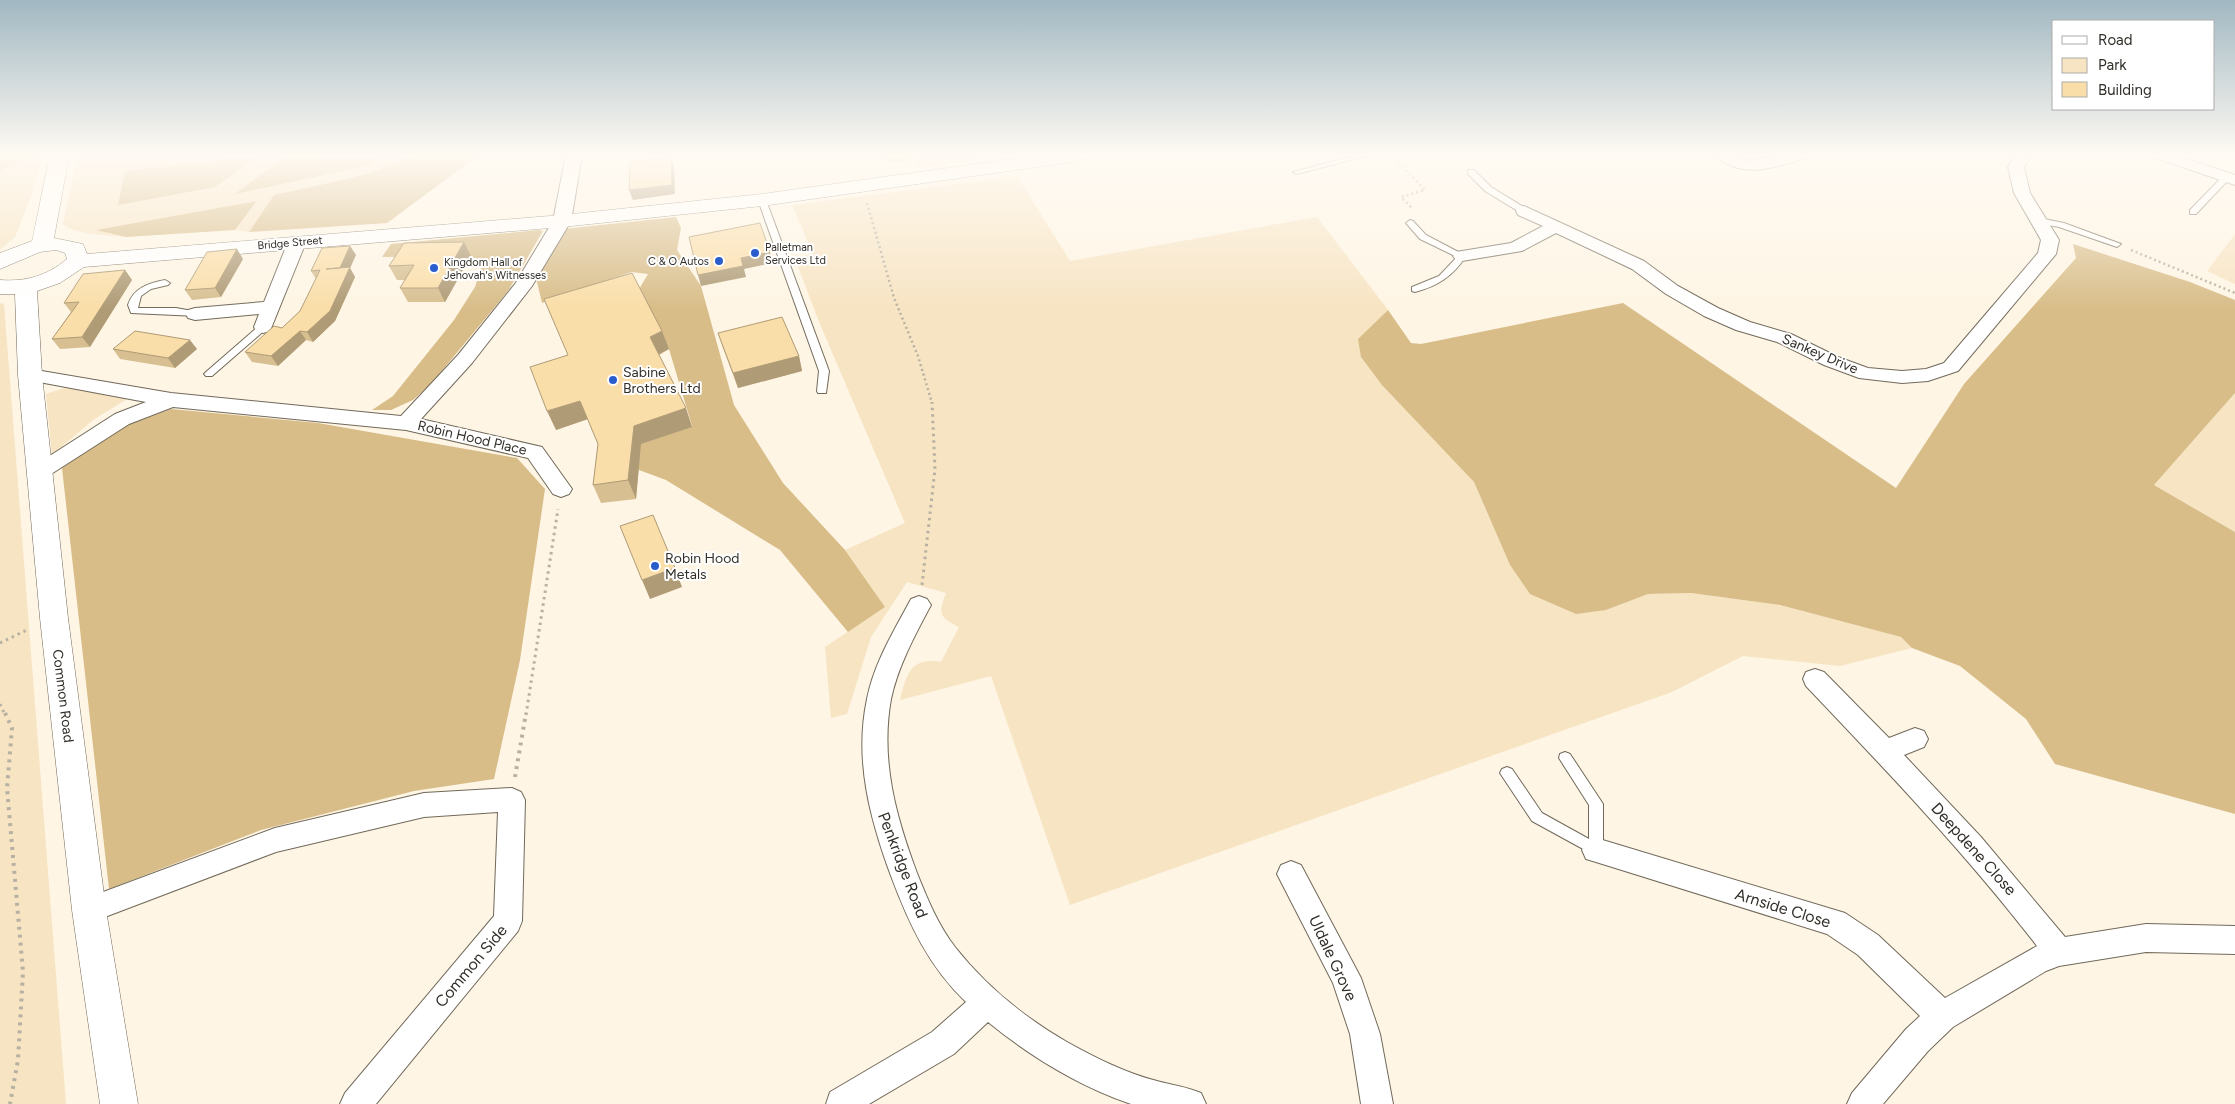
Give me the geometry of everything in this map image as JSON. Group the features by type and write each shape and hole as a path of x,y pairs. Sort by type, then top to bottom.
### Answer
{"street":[{"path":"42,245 49,207"},
{"path":"406,423 465,358 524,286 562,221 565,207"},
{"name":"Bridge Street","path":"78,261 562,221 700,207"},
{"name":"Sankey Drive","path":"1524,211 1638,265 1672,290 1711,312 1743,326 1784,338 1831,361 1866,374 1902,377 1928,375 1951,367 2048,254 2050,240 2030,207"},
{"path":"1462,256 1516,247 1556,226"},
{"path":"263,327 297,242"},
{"path":"0,262 13,254 42,245 68,245 75,249 78,254 78,261 60,274 13,287"},
{"name":"Common Road","path":"13,287 30,375 41,471 54,618 89,910 119,1104"},
{"path":"195,314 270,307"},
{"name":"Robin Hood Place","path":"30,375 171,400 406,423 534,452 560,489"},
{"name":"Robin Hood Place","path":"41,471 122,419 171,400"},
{"name":"Penkridge Road","path":"919,605 887,668 878,701 875,741 877,787 886,828 919,914 946,957 988,1003 1060,1056 1128,1088 1190,1104"},
{"name":"Deepdene Close","path":"1815,679 1885,751 2020,901 2059,952"},
{"path":"1885,751 1914,739"},
{"path":"89,910 275,840 424,805 512,800"},
{"name":"Common Side","path":"356,1104 508,921 512,800"},
{"name":"Arnside Close","path":"1596,850 1835,923 1868,945 1942,1016"},
{"name":"Uldale Grove","path":"1290,874 1346,978 1365,1034 1376,1104"},
{"path":"1862,1104 1917,1040 1942,1016 2037,960 2059,952 2146,938 2235,940"},
{"path":"841,1103 944,1043 988,1003"}],"lane":[{"path":"764,207 824,371 822,391"},
{"path":"1517,207 1524,211"},
{"path":"2193,212 2199,207"},
{"path":"2038,220 2061,225 2117,244"},
{"path":"1410,223 1423,236 1462,256 1453,271 1437,282 1415,289"},
{"path":"166,283 153,284 142,290 132,307 134,312 176,311 195,314"},
{"path":"209,374 263,327"},
{"path":"1507,773 1537,817 1596,850 1596,804 1565,758"}],"path":[{"path":"868,207 894,298 918,356 932,402 935,469 919,605"},
{"path":"1410,223 1424,220 1411,207"},
{"path":"2117,244 2235,293"},
{"path":"512,800 521,737 539,641 560,489"},
{"path":"0,704 12,728 7,788 23,972 18,1060 10,1104"}],"green space":[{"path":"0,207 27,207 15,237 0,250"},
{"path":"67,207 231,207 98,230 126,237 84,232 68,228 63,224"},
{"path":"253,207 266,207 249,232 235,230"},
{"path":"793,207 1036,207 1070,261 1317,217 1388,310 1358,339 1432,435 1474,482 1510,565 1606,610 1648,594 1691,593 1780,605 1901,637 1912,648 1840,666 1743,656 1672,692 1070,905 991,676 900,700 907,676 911,670 922,662 941,662 959,627 947,620 942,614 941,610 946,593 907,582 871,637 847,714 831,718 825,647 885,607 845,550 905,523 820,324 795,259 813,253"},
{"path":"2235,234 2235,284 2207,271"},
{"path":"0,303 4,304 66,1104 0,1104"},
{"path":"67,387 127,399 93,420 52,455 46,394"},
{"path":"2235,393 2235,532 2154,485"}],"shaded area":[{"path":"226,207 253,207 235,230 126,237 96,230"},
{"path":"266,207 409,207 387,223 249,232"},
{"path":"676,217 681,228 677,250 701,286 734,405 783,483 845,550 885,607 848,632 780,550 666,480 604,457 692,426 669,349 638,291 648,274 631,272 542,303 536,278 563,229"},
{"path":"543,231 508,291 431,384 413,400 391,410 372,410 393,396 454,320 475,287 482,265 471,256 382,257 391,244"},
{"path":"2073,244 2190,282 2235,300 2235,393 2154,485 2235,532 2235,814 2055,764 2026,719 1960,666 1912,648 1901,637 1780,605 1691,593 1648,594 1606,610 1576,614 1530,594 1510,565 1474,482 1382,385 1361,357 1358,339 1388,310 1411,343 1421,344 1623,303 1896,488 1964,384 2076,258"},
{"path":"171,409 318,423 517,458 545,489 520,660 494,779 414,791 261,830 109,889 62,468 124,426"}],"building":[{"path":"760,223 770,252 741,258 743,266 698,275 689,237"},
{"path":"464,242 438,288 400,288 414,265 389,266 404,243"},
{"path":"350,246 340,268 350,267 330,311 307,332 300,331 271,356 245,352 274,326 282,328 300,311 320,270 311,271 322,248"},
{"path":"237,249 215,288 185,290 207,252"},
{"path":"125,270 82,337 52,339 79,302 64,303 83,274"},
{"name":"Sabine Brothers Ltd","path":"632,273 662,331 650,337 686,408 634,426 628,480 593,485 598,444 580,401 547,411 530,367 568,355 544,299"},
{"path":"782,317 799,356 733,373 718,333"},
{"path":"135,331 190,340 168,358 113,349"},
{"name":"Robin Hood Metals","path":"653,515 675,568 642,580 620,526"}],"place":[{"name":"Palletman Services Ltd","path":"755,253"},
{"name":"C & O Autos","path":"719,261"},
{"name":"Kingdom Hall of Jehovah's Witnesses","path":"434,268"},
{"name":"Sabine Brothers Ltd","path":"613,380"},
{"name":"Robin Hood Metals","path":"655,566"}]}
